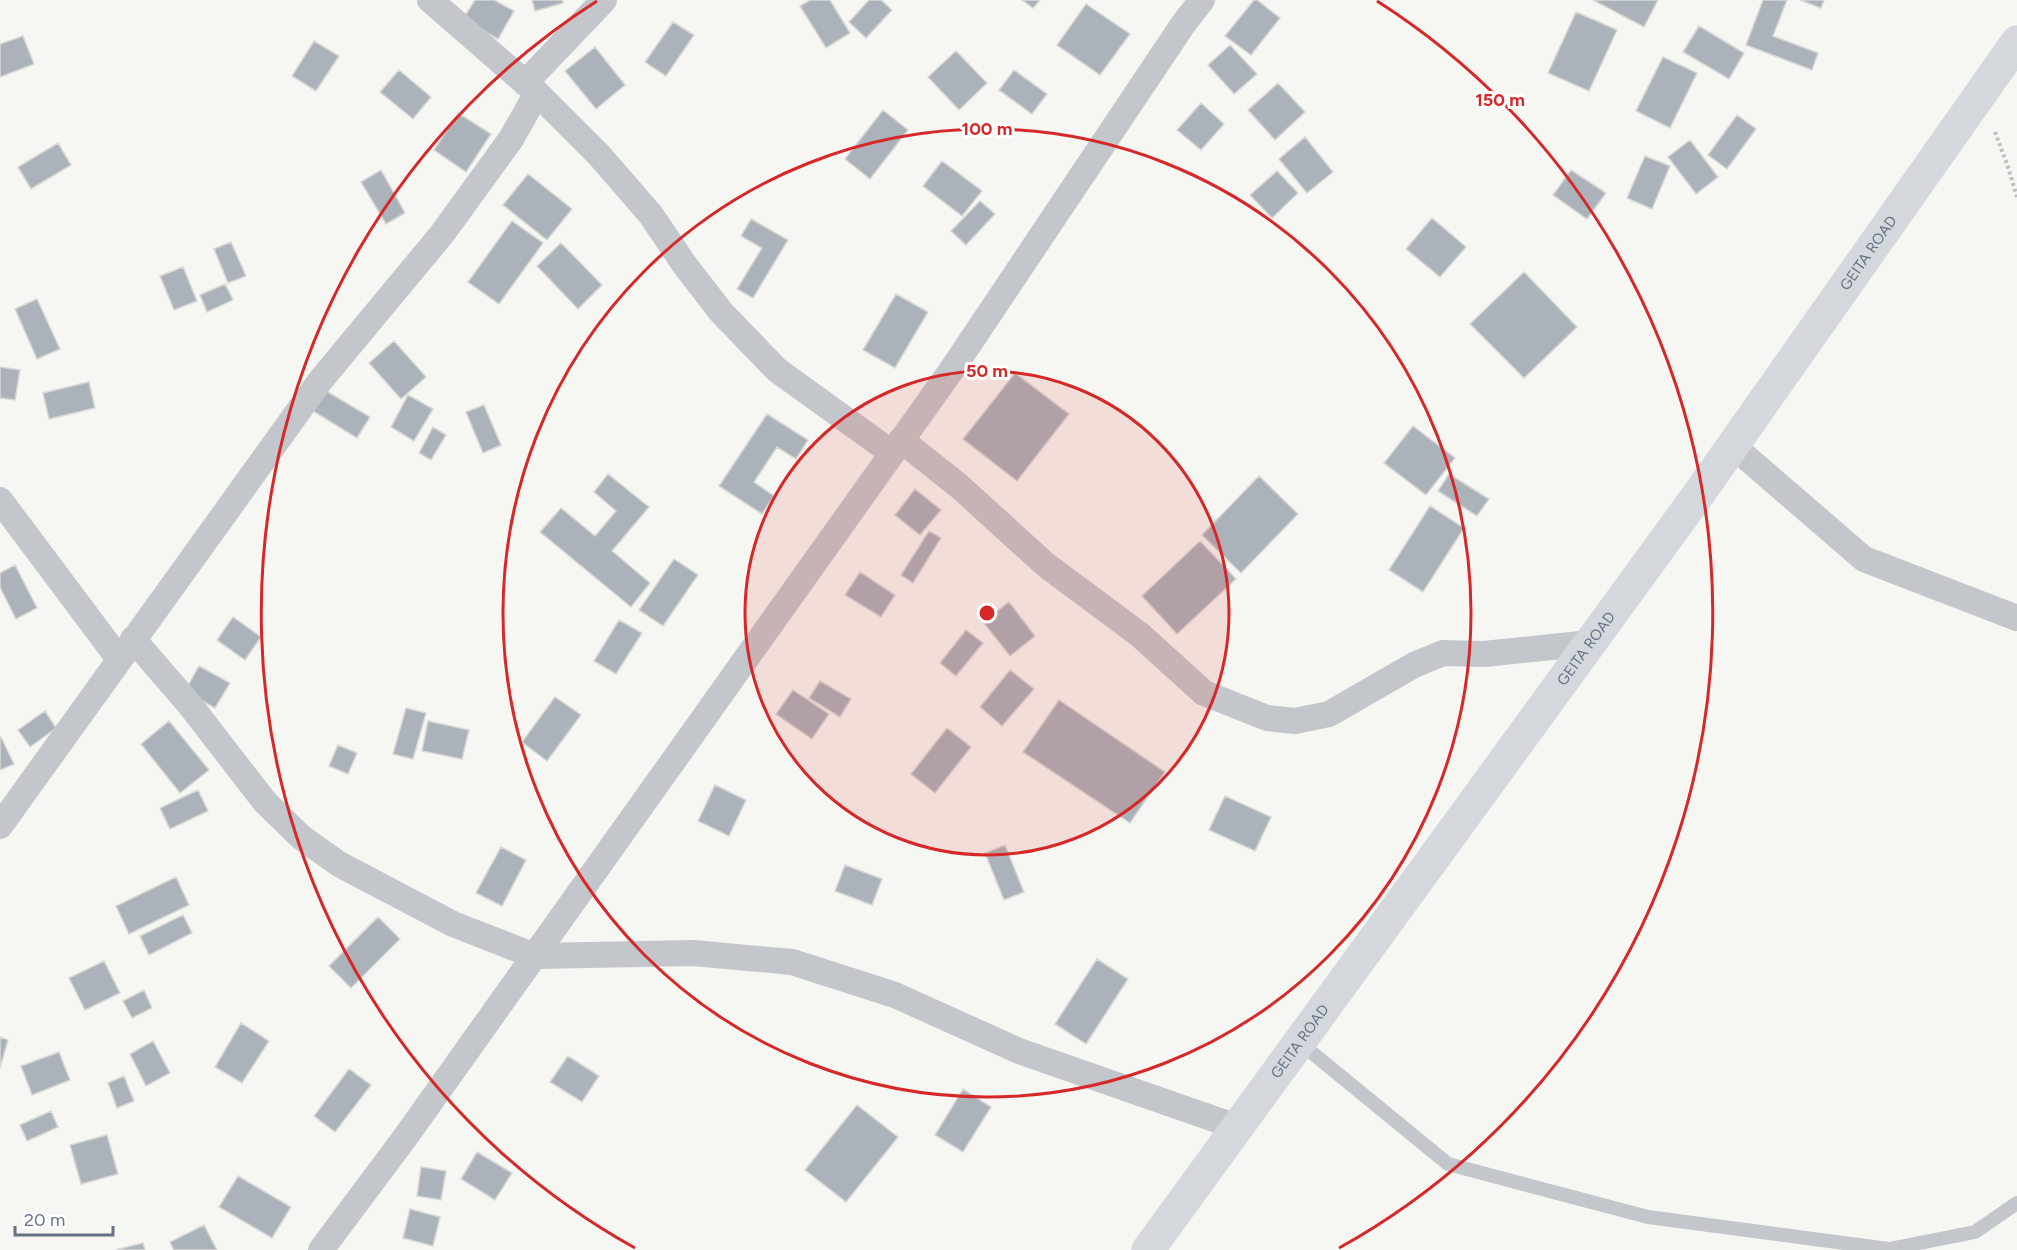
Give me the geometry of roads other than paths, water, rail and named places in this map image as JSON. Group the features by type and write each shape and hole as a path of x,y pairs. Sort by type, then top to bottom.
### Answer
{"highway":[{"name":"GEITA ROAD","path":"1148,1250 1733,446 2017,42"}],"street":[{"path":"430,0 531,88 598,155 651,215 684,264 721,312 777,370 959,486 1046,565 1140,635 1204,693 1268,718 1294,721 1329,714 1414,665 1443,653 1484,654 1590,643"},
{"path":"0,826 320,381 442,234 512,139 531,88 604,0"},
{"path":"321,1250 404,1139 897,447 1184,23 1202,0"},
{"path":"1733,446 1864,559 2017,618"},
{"path":"0,500 126,649 190,705 265,802 301,837 339,864 453,924 535,956 693,953 792,962 895,995 1019,1051 1237,1127"}],"lane":[{"path":"1299,1042 1448,1164 1648,1216 1889,1249 1975,1232 2017,1203"}]}
